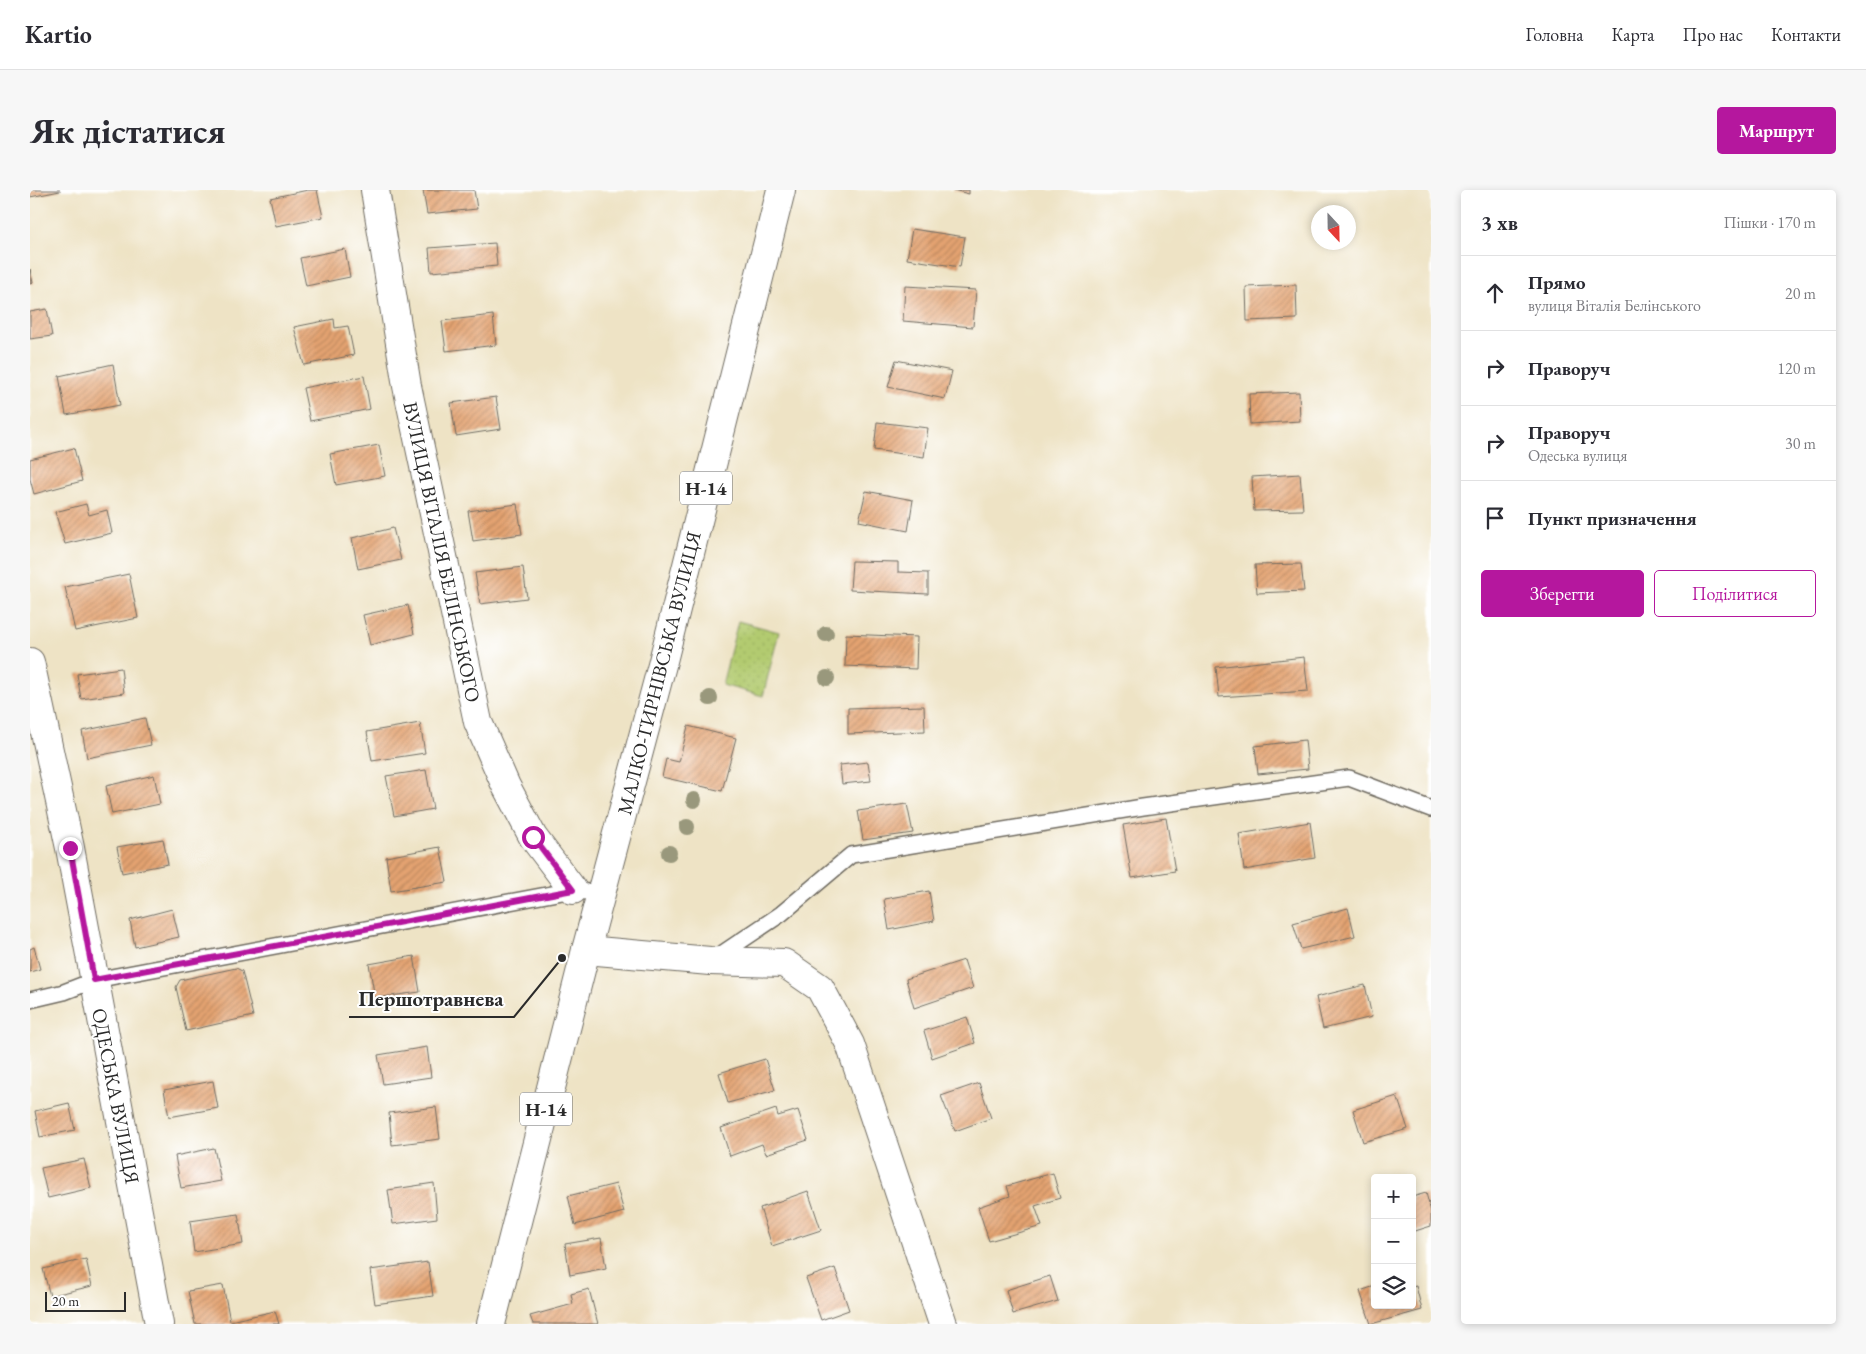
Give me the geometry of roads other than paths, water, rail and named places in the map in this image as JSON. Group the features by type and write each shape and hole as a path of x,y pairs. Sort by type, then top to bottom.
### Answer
{"street":[{"name":"ВУЛИЦЯ ВІТАЛІЯ БЕЛІНСЬКОГО","path":"375,190 407,386 478,722 506,786 533,837 573,890"},
{"name":"МАЛКО-ТИРНІВСЬКА ВУЛИЦЯ","path":"601,894 662,665 781,190"},
{"name":"ОДЕСЬКА ВУЛИЦЯ","path":"30,662 70,848 159,1324"},
{"name":"Н-14","path":"491,1324 601,894"},
{"path":"586,950 710,961 784,963 820,988 850,1044 943,1324"}],"lane":[{"path":"710,961 781,914 851,855 1134,809 1349,778 1431,809"},
{"path":"30,1000 64,992 94,980 573,890 601,894"}],"place":[{"name":"Першотравнева","path":"562,958"}]}
